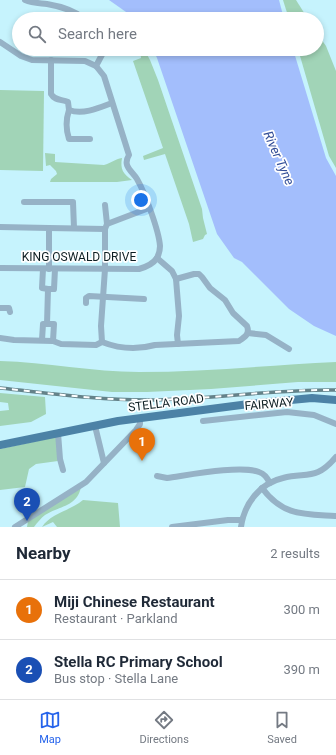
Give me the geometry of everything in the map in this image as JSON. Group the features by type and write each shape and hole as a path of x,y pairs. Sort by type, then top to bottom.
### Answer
{"main road":[{"name":"STELLA ROAD","path":"0,445 140,418 249,404 312,398 336,400"}],"street":[{"path":"25,0 39,4 48,4 72,12"},
{"path":"0,42 12,50"},
{"path":"21,56 32,60 85,61 96,66 104,76 129,156 127,159 128,170 136,178 149,208 159,237 160,248 157,258 172,271 176,279 179,316 177,335 178,344"},
{"path":"96,66 101,56"},
{"path":"51,60 51,94 53,98 57,100 68,102 69,110 67,115 67,133 69,138 90,139"},
{"path":"69,110 84,111 112,103"},
{"path":"24,202 74,202 74,228"},
{"path":"102,342 101,326 106,226 105,205"},
{"path":"0,227 74,228 106,226 149,208"},
{"path":"49,228 49,269 54,289 42,288 49,269"},
{"name":"KING OSWALD DRIVE","path":"0,268 139,269 153,263 157,258"},
{"path":"0,338 14,340 53,341 61,344 96,345 102,342 116,348 146,348 178,344 239,341 246,337 248,333 247,326 233,313 221,296 210,288 202,276 199,274 194,274 176,279"},
{"path":"47,324 48,289"},
{"path":"86,303 86,298 89,296 144,299"},
{"path":"0,308 9,308 10,312"},
{"path":"42,340 43,324 54,324 53,341"},
{"path":"248,333 266,335 289,349"},
{"name":"FAIRWAY","path":"203,422 294,412 314,415 336,424"},
{"path":"15,527 86,482 138,427 140,424 140,418"},
{"path":"95,426 104,463"},
{"path":"58,433 60,459 63,470"},
{"path":"172,527 228,520 242,524 250,500 262,488 282,478 312,475 322,470 336,458"},
{"path":"157,476 167,478 228,471 254,471 260,472 264,475 270,483"},
{"path":"262,488 270,498 282,507 302,514 335,516"}],"green space":[{"path":"283,0 296,0 304,12 287,12"},
{"path":"324,43 336,71 336,168 329,156 300,56 324,56"},
{"path":"141,56 148,56 158,80 202,209 207,234 203,239 193,242 189,224 165,154 144,160 143,156 163,148 133,61 141,58"},
{"path":"0,90 44,91 43,171 0,170"},
{"path":"45,153 55,154 55,162 104,165 122,158 121,165 123,171 126,176 132,180 117,182 50,182 51,179 57,174 50,165 46,166"},
{"path":"0,361 122,372 213,370 336,362 336,382 298,382 211,389 112,392 0,380"},
{"path":"0,393 45,397 46,414 31,422 0,426 0,411 9,410 8,403 0,402"},
{"path":"56,437 58,461 36,464 29,469 25,487 0,490 0,449"},
{"path":"81,487 76,499 72,502 45,515 34,527 27,527 28,521"},
{"path":"83,500 118,503 120,527 57,527 53,522 42,527 50,518"}],"water":[{"path":"109,0 279,0 282,12 126,12"},
{"name":"River Tyne","path":"156,56 295,56 326,158 336,176 336,336 314,326 289,309 242,262 234,258 217,234"}],"railway":[{"path":"0,388 91,398 127,400 169,400 288,391 336,390"}],"place":[{"name":"Miji Chinese Restaurant","path":"142,461"},
{"name":"Stella RC Primary School","path":"27,521"}]}
